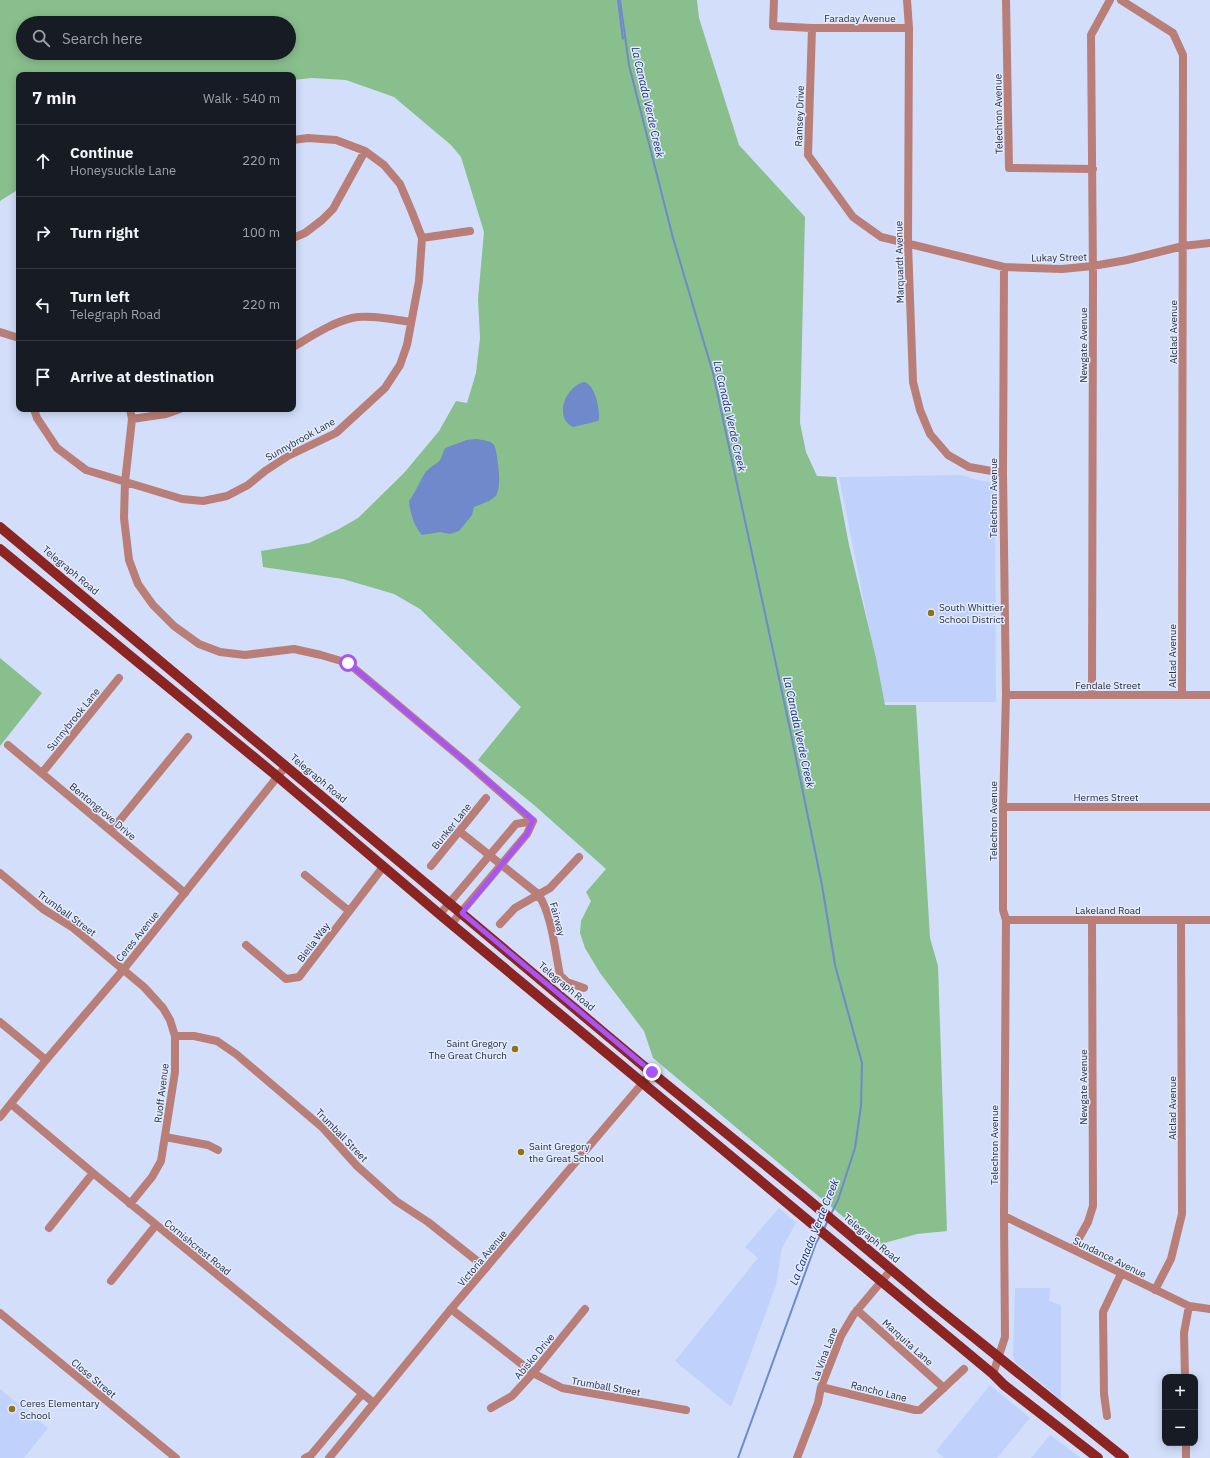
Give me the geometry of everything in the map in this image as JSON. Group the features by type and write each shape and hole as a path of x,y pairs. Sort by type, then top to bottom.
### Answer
{"main road":[{"name":"Telegraph Road","path":"0,527 393,854 449,903 891,1270 1124,1458"},
{"path":"0,549 278,777 383,867 806,1218 993,1374 1004,1385 1098,1458"}],"street":[{"path":"774,0 773,26 812,28"},
{"name":"Marquardt Avenue","path":"907,0 909,28 908,244 913,382 920,410 930,434 948,455 969,467 1003,473"},
{"name":"Telechron Avenue","path":"1006,0 1009,168 1093,169"},
{"name":"Newgate Avenue","path":"1092,695 1093,169 1091,35 1110,0"},
{"name":"Alclad Avenue","path":"1121,0 1173,32 1184,55 1182,695"},
{"name":"Faraday Avenue","path":"812,28 909,28"},
{"name":"Ramsey Drive","path":"812,28 808,155 853,217 882,237 908,244"},
{"name":"Sunnybrook Lane","path":"35,412 37,418 57,448 86,470 182,499 203,501 227,496 248,485 265,471 288,456 336,433 384,388 400,365 407,345 419,281 422,238 400,184 384,165 365,151 336,140 308,138 296,140"},
{"path":"296,236 322,220 333,209 365,151"},
{"path":"422,238 470,231"},
{"name":"Lukay Street","path":"908,244 1004,267 1062,269 1093,266 1128,260 1183,246 1210,243"},
{"name":"Telechron Avenue","path":"993,1374 1005,1337 1004,1216 1006,920 1004,910 1003,807 1006,695 1003,473 1004,267"},
{"path":"296,345 324,328 353,318 374,317 411,322"},
{"path":"0,332 16,337"},
{"path":"131,412 132,419 125,482 124,518 129,560 138,584 153,605 174,626 199,644 220,652 245,655 294,649 348,663 533,820"},
{"path":"132,419 172,412"},
{"name":"Sunnybrook Lane","path":"42,773 119,678"},
{"name":"Fendale Street","path":"1006,695 1210,695"},
{"path":"111,831 188,737"},
{"name":"Bentongrove Drive","path":"8,745 184,893"},
{"name":"Ceres Avenue","path":"0,1117 46,1060 123,970 286,766"},
{"name":"Bunker Lane","path":"431,866 486,798"},
{"name":"Hermes Street","path":"1003,807 1210,807"},
{"path":"440,914 516,824 533,820"},
{"path":"452,924 527,834 533,820"},
{"name":"Fairway","path":"459,832 538,895 548,914 560,975 568,982 584,988"},
{"path":"500,924 515,908 550,888 579,857"},
{"name":"Biella Way","path":"246,945 286,979 299,977 383,867"},
{"name":"Trumball Street","path":"0,873 43,909 72,927 123,970"},
{"path":"305,875 349,911"},
{"name":"Lakeland Road","path":"1006,920 1210,920"},
{"name":"Newgate Avenue","path":"1073,1249 1088,1222 1093,1206 1092,920"},
{"name":"Alclad Avenue","path":"1156,1290 1171,1259 1182,1214 1181,920"},
{"name":"Ruoff Avenue","path":"123,970 144,987 163,1008 170,1020 175,1036 175,1072 161,1160 152,1177 130,1204"},
{"path":"0,1022 46,1060"},
{"name":"Trumball Street","path":"175,1036 194,1036 217,1040 236,1054 323,1128 357,1166 396,1201 428,1222 486,1268"},
{"name":"Victoria Avenue","path":"329,1458 451,1309 652,1072"},
{"name":"Cornishcrest Road","path":"11,1104 130,1204 374,1403"},
{"path":"165,1137 208,1145 218,1150"},
{"path":"49,1228 93,1173"},
{"name":"Sundance Avenue","path":"1004,1216 1189,1306 1210,1309"},
{"path":"111,1281 156,1225"},
{"name":"La Vina Lane","path":"797,1458 818,1403 821,1387 846,1324 891,1270"},
{"path":"1106,1416 1104,1394 1103,1312 1121,1274"},
{"path":"1185,1374 1184,1333 1189,1306"},
{"name":"Trumball Street","path":"451,1309 533,1373 562,1388 686,1410"},
{"name":"Abisko Drive","path":"491,1408 512,1396 533,1373 585,1309"},
{"name":"Marquita Lane","path":"857,1310 944,1388"},
{"name":"Close Street","path":"0,1313 176,1458"},
{"name":"Rancho Lane","path":"821,1387 920,1410 964,1369"},
{"path":"305,1458 311,1455 362,1394"},
{"path":"1186,1446 1186,1458"}],"shaded area":[{"name":"South Whittier School District","path":"962,475 977,480 991,482 995,487 996,702 884,702 839,477"},
{"path":"779,1208 796,1223 782,1248 776,1285 731,1407 675,1361 758,1258 745,1247"},
{"path":"1015,1288 1050,1288 1049,1301 1061,1305 1061,1400 1015,1362 1013,1356"},
{"path":"990,1385 1030,1418 997,1458 944,1458 936,1451"},
{"name":"Ceres Elementary School","path":"0,1389 48,1428 24,1458 0,1458"},
{"path":"1050,1435 1081,1458 1031,1458"}],"green space":[{"path":"0,0 697,0 699,18 739,145 805,217 800,423 806,452 817,476 836,477 849,545 876,658 885,705 916,705 930,938 938,966 947,1231 917,1234 877,1245 653,1058 644,1031 600,973 585,948 580,933 581,921 591,901 586,892 606,869 534,805 478,760 521,707 420,609 394,594 343,579 263,567 261,551 309,543 358,518 404,473 439,431 456,401 467,403 476,373 480,338 478,299 484,232 461,157 451,145 394,97 346,80 312,78 296,80 296,72 16,72 16,191 0,201"},
{"path":"0,658 42,693 0,746"}],"water":[{"path":"617,0 619,0 624,39 622,40"},
{"path":"584,382 591,387 594,392 598,403 599,419 598,421 573,427 567,422 564,416 564,402 572,389"},
{"path":"467,440 486,440 494,445 498,463 499,480 499,488 496,496 489,501 474,507 472,515 459,531 450,534 440,532 422,535 413,519 409,501 425,473 440,460 445,448"}],"waterway":[{"name":"La Canada Verde Creek","path":"620,0 629,65 673,238 713,373 790,729 822,885 835,965 862,1063 861,1106 855,1148 838,1200 831,1214"},
{"name":"La Canada Verde Creek","path":"824,1229 828,1220"},
{"name":"La Canada Verde Creek","path":"738,1458 816,1243 821,1234"}],"place":[{"name":"South Whittier School District","path":"931,613"},
{"name":"Saint Gregory The Great Church","path":"515,1049"},
{"name":"Saint Gregory the Great School","path":"521,1152"},
{"name":"Ceres Elementary School","path":"12,1409"}],"route":[{"path":"348,663 533,820 527,834 462,913 498,945 652,1072"}]}
